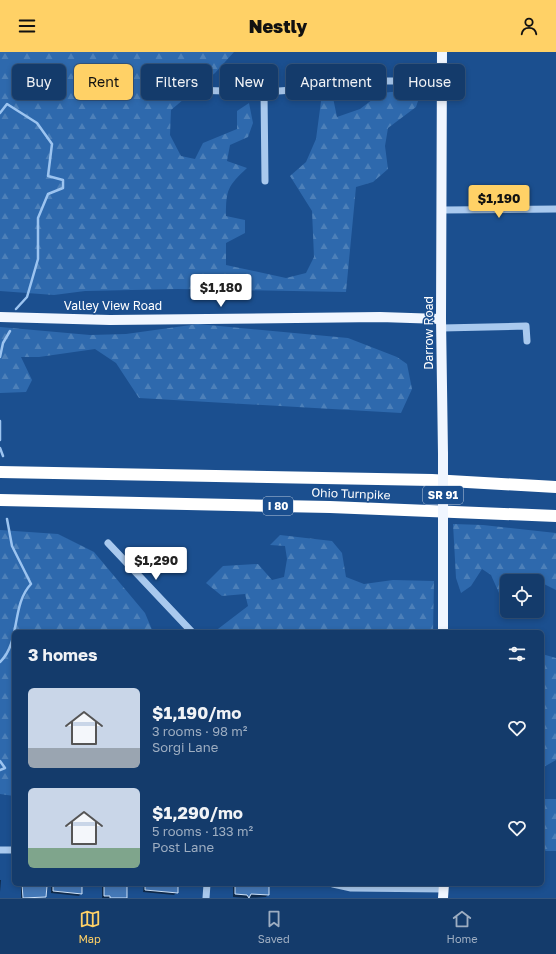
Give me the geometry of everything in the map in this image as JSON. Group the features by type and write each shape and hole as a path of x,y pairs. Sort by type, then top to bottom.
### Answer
{"highway":[{"name":"Ohio Turnpike","path":"0,472 432,480 556,487"},
{"name":"Ohio Turnpike","path":"0,500 330,507 556,516"}],"main road":[{"name":"Darrow Road","path":"442,52 442,64"},
{"name":"Darrow Road","path":"442,100 441,324 443,630"},
{"name":"Valley View Road","path":"0,317 110,320 380,317 441,324"}],"street":[{"path":"278,91 293,90 319,83 345,81 394,81"},
{"path":"264,100 265,180"},
{"path":"442,210 556,209"},
{"path":"441,324 526,326 527,341"},
{"path":"108,543 190,630"},
{"path":"0,850 12,850"},
{"path":"206,898 207,886"},
{"path":"342,886 351,888 381,886 443,890"}],"green space":[{"path":"0,52 234,52 223,64 220,64 220,67 212,76 212,64 141,64 141,100 183,100 171,110 170,135 181,156 195,159 203,143 237,129 237,111 249,103 253,123 248,137 230,145 227,161 247,168 229,189 226,207 226,216 245,220 245,233 226,243 226,265 286,278 306,273 314,257 312,211 290,176 306,162 316,139 321,100 333,100 337,117 360,109 372,100 386,100 386,93 394,92 394,100 418,100 416,107 388,128 385,146 388,169 373,182 356,187 346,292 178,289 85,291 54,295 0,291"},
{"path":"198,324 348,338 397,357 407,364 412,389 401,413 139,398 116,363 95,349 39,357 21,357 32,380 26,392 0,393 0,327 90,335 126,334"},
{"path":"453,524 483,525 556,533 556,590 544,584 544,574 500,574 500,595 491,575 482,569 471,586 461,593 456,578"},
{"path":"0,530 58,534 94,552 145,613 152,630 12,630 12,796 0,794"},
{"path":"280,535 332,541 342,553 346,577 364,584 393,580 434,581 433,630 217,630 248,606 245,594 222,596 206,583 223,566 258,564 272,580 284,577 287,559 285,546 270,545"},
{"path":"544,655 556,658 556,760 544,767"},
{"path":"544,798 556,799 556,851 544,850"}],"building":[{"path":"22,886 47,886 46,897 23,898"},
{"path":"53,886 82,886 82,894 53,891"},
{"path":"104,886 127,886 127,898 110,898 110,896 104,896"},
{"path":"145,886 178,886 178,893 145,890"},
{"path":"235,886 269,886 269,895 251,894 249,898 247,895 235,894"}],"waterway":[{"path":"0,113 7,104 37,123 52,144 48,176 63,180 63,188 48,194 38,218 38,259 27,297 16,309"},
{"path":"0,357 3,343 10,331"},
{"path":"0,421 0,440"},
{"path":"0,448 3,456"},
{"path":"7,519 12,546 31,584 21,602 15,630"},
{"path":"0,662 7,654 12,641"},
{"path":"0,761 5,768 0,770"}]}
